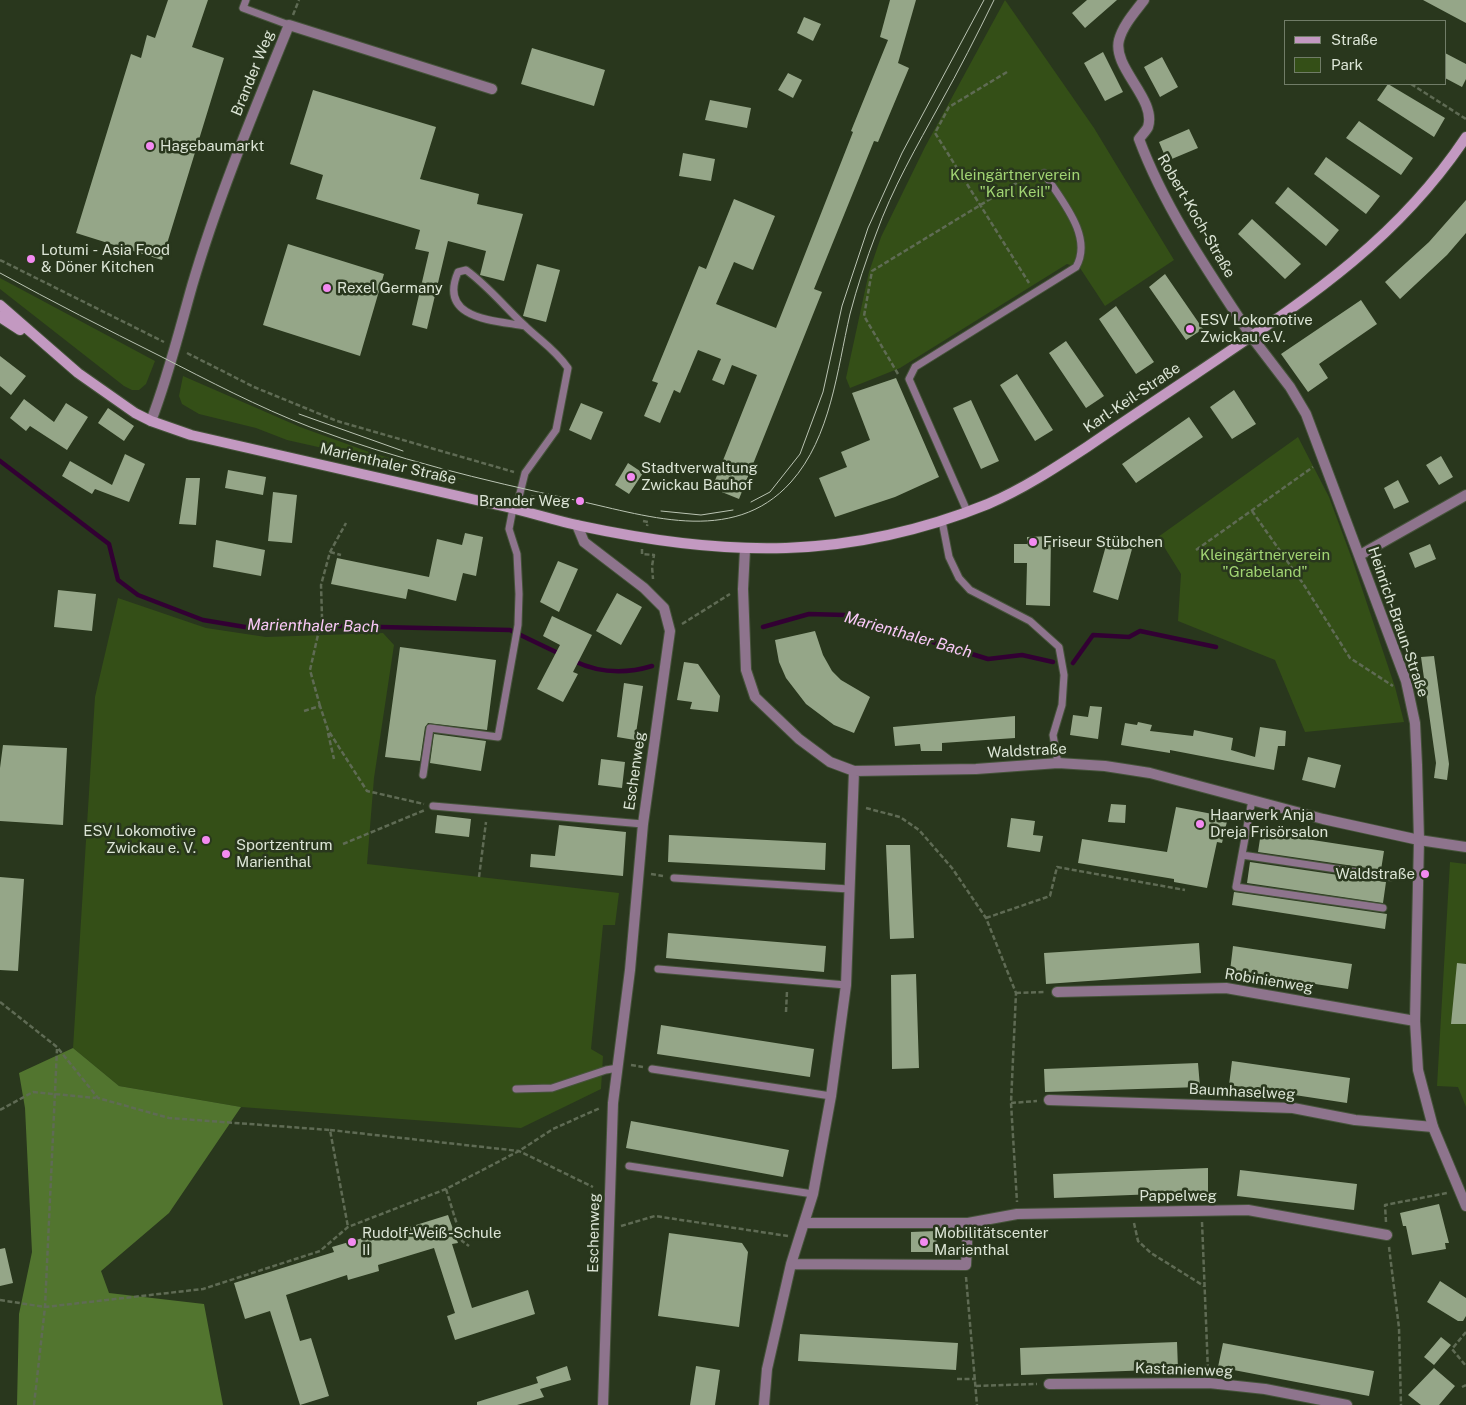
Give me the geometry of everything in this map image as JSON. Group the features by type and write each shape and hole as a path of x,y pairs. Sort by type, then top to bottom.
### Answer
{"main road":[{"name":"Karl-Keil-Straße","path":"744,550 779,550 848,544 912,530 942,521 1018,490 1047,473 1333,279 1378,241 1420,198 1466,137"},
{"name":"Marienthaler Straße","path":"0,305 86,379 135,413 151,421 191,435 577,525 700,547 744,550"},
{"name":"Marienthaler Straße","path":"0,317 48,348"}],"street":[{"name":"Robert-Koch-Straße","path":"1144,0 1124,27 1119,41 1120,56 1149,113 1148,128 1139,139 1149,167 1188,236 1251,336"},
{"name":"Brander Weg","path":"151,421 176,348 192,286 227,179 289,25 492,89"},
{"name":"Heinrich-Braun-Straße","path":"1251,336 1290,388 1306,414 1406,681 1415,723 1419,840 1415,1021 1418,1070 1432,1127 1466,1206"},
{"path":"1360,555 1466,496"},
{"name":"Eschenweg","path":"577,525 584,542 644,588 664,608 670,631 642,824 640,872 613,1103 603,1405"},
{"name":"Waldstraße","path":"744,550 743,589 746,670 755,697 799,739 830,762 854,771 976,769 1058,763 1105,766 1150,773 1252,800 1419,840 1466,847"},
{"path":"764,1405 767,1369 791,1264 813,1194 831,1096 846,985 854,771"},
{"name":"Robinienweg","path":"1057,992 1226,988 1415,1021"},
{"name":"Baumhaselweg","path":"1049,1100 1293,1108 1355,1120 1432,1127"},
{"name":"Pappelweg","path":"804,1223 968,1222 1017,1214 1248,1210 1387,1235"},
{"path":"791,1264 966,1265 968,1222"},
{"name":"Kastanienweg","path":"1049,1384 1209,1383 1265,1389 1347,1405"}],"lane":[{"path":"246,0 243,8 289,25"},
{"path":"967,511 909,379 915,367 1076,267 1081,257 1082,246 1076,226 1044,173"},
{"path":"423,776 430,728 498,737 518,625 517,554 509,529 524,475 556,430 568,368 557,351 525,326 476,278 466,270 458,272 453,283 452,296 458,306 469,314 525,326"},
{"path":"942,521 949,557 959,578 970,590 1030,621 1059,647 1064,675 1062,705 1053,735 1058,763"},
{"path":"1252,800 1236,887 1383,908"},
{"path":"433,806 642,824"},
{"path":"1242,855 1391,877"},
{"path":"674,878 849,889"},
{"path":"658,969 788,982 846,985"},
{"path":"516,1089 552,1088 618,1065"},
{"path":"652,1069 831,1096"},
{"path":"629,1166 813,1194"}],"path":[{"path":"1007,72 949,107 935,134 1035,293"},
{"path":"1413,85 1466,119"},
{"path":"898,374 864,316 872,271 1035,171 1038,176 1044,173"},
{"path":"0,260 254,387 337,421 524,475"},
{"path":"1196,550 1324,459"},
{"path":"520,492 547,499"},
{"path":"1252,511 1304,585 1350,658 1409,696"},
{"path":"334,759 328,730 310,670 322,617 321,585 330,552 346,523"},
{"path":"644,538 642,554 654,555 652,576"},
{"path":"330,552 341,555"},
{"path":"670,631 724,597 743,589"},
{"path":"304,710 320,706"},
{"path":"328,730 367,791 433,806"},
{"path":"852,804 900,817 919,830 952,868 986,918 1016,993 1011,1103 1017,1214"},
{"path":"343,844 433,806"},
{"path":"479,877 487,811"},
{"path":"986,918 1050,896 1057,867 1185,890"},
{"path":"640,872 674,878"},
{"path":"786,1012 788,982"},
{"path":"1016,993 1057,992"},
{"path":"0,1002 57,1048 98,1098"},
{"path":"34,1405 45,1307 57,1048"},
{"path":"618,1065 652,1069"},
{"path":"0,1110 33,1092 98,1098 169,1118 330,1130 519,1151 593,1187"},
{"path":"1011,1103 1049,1100"},
{"path":"0,1300 45,1307 203,1289 320,1251 348,1227 446,1189 519,1151 553,1129 613,1103"},
{"path":"330,1130 348,1227"},
{"path":"446,1189 462,1241 469,1246"},
{"path":"1401,1405 1399,1328 1385,1205 1458,1191"},
{"path":"1131,1211 1138,1240 1151,1253 1204,1286"},
{"path":"1202,1211 1209,1383"},
{"path":"635,1223 655,1216 799,1238"},
{"path":"966,1265 977,1405"},
{"path":"1466,1332 1452,1349 1466,1366"},
{"path":"957,1379 976,1379"},
{"path":"976,1386 1049,1384"},
{"path":"1462,1387 1466,1385"}],"green space":[{"name":"Kleingärtnerverein \"Karl Keil\"","path":"1005,0 1094,128 1174,260 1105,306 1080,268 1067,264 900,368 850,388 846,378 869,272 881,237 925,147"},
{"path":"0,278 155,361 146,384 139,390 132,390 124,386 0,289"},
{"path":"183,376 300,427 369,452 469,481 287,440 256,428 199,414 182,404 179,396"},
{"name":"Kleingärtnerverein \"Grabeland\"","path":"1298,437 1329,497 1395,687 1404,722 1305,732 1275,660 1178,621 1181,574 1158,537"},
{"name":"Sportzentrum Marienthal","path":"118,598 206,628 266,637 383,633 394,645 374,778 367,864 619,893 615,925 603,925 591,1049 603,1056 601,1089 521,1128 241,1107 119,1086 73,1048 95,697"},
{"path":"1450,862 1466,864 1466,1107 1458,1087 1437,1086"},
{"path":"73,1048 119,1086 241,1107 169,1213 101,1271 109,1293 204,1304 223,1405 17,1405 19,1314 32,1252 25,1108 19,1073"}],"building":[{"name":"Hagebaumarkt","path":"168,0 208,0 192,47 224,58 162,260 76,233 131,54 141,58 147,35 155,38"},
{"path":"890,0 916,0 898,63 909,68 878,142 874,141 814,289 822,292 739,499 712,488 757,375 732,365 724,385 712,380 721,359 698,350 680,393 674,390 660,423 644,416 658,383 652,381 699,266 706,269 734,199 775,216 753,270 734,262 716,304 776,328 853,132 851,131 888,40 880,37"},
{"path":"1087,0 1117,0 1085,28 1072,13"},
{"path":"1423,0 1466,0 1466,23 1451,15"},
{"path":"804,17 821,24 813,41 797,33"},
{"path":"532,48 605,70 594,106 521,84"},
{"path":"1103,52 1123,92 1105,101 1084,63"},
{"path":"1446,54 1466,64 1466,79 1462,87 1446,79"},
{"path":"1162,57 1178,87 1160,97 1144,67"},
{"path":"788,73 802,80 793,98 778,90"},
{"path":"1387,85 1390,85 1445,118 1434,137 1377,100"},
{"path":"313,90 436,127 420,179 479,194 477,204 523,214 504,281 480,275 486,251 448,241 427,329 412,325 429,252 415,249 420,230 316,199 323,175 290,164"},
{"path":"710,100 751,108 747,128 705,120"},
{"path":"1359,121 1413,158 1401,175 1346,138"},
{"path":"1189,129 1198,148 1167,161 1159,142"},
{"path":"683,153 715,159 711,181 679,176"},
{"path":"1326,157 1380,196 1366,214 1314,174"},
{"path":"1288,187 1339,230 1326,246 1275,203"},
{"path":"1466,200 1466,233 1447,255 1400,299 1385,282 1429,242"},
{"path":"1252,219 1301,264 1285,279 1238,234"},
{"name":"Rexel Germany","path":"288,244 384,274 360,356 263,325"},
{"path":"537,264 560,270 546,322 523,316"},
{"path":"1165,274 1203,329 1186,340 1149,287"},
{"path":"1361,300 1377,324 1319,364 1328,378 1308,392 1281,354"},
{"path":"1116,306 1154,362 1136,374 1099,319"},
{"path":"1066,341 1104,396 1086,408 1049,353"},
{"path":"0,356 26,376 11,395 0,386"},
{"path":"1017,374 1053,430 1035,441 1000,385"},
{"path":"896,378 939,477 895,497 835,517 819,478 847,467 841,452 870,440 852,393"},
{"path":"1234,390 1256,424 1232,439 1210,407"},
{"path":"24,399 54,422 66,403 88,417 67,450 30,426 26,431 10,418"},
{"path":"971,400 999,461 981,469 953,408"},
{"path":"581,403 603,412 591,440 569,430"},
{"path":"108,408 134,426 124,441 98,423"},
{"path":"1189,417 1203,437 1136,483 1122,464"},
{"path":"125,454 145,464 129,502 95,489 92,494 62,476 70,461 112,485"},
{"path":"1441,456 1453,477 1439,485 1426,465"},
{"path":"628,463 643,473 629,494 615,485"},
{"path":"228,470 266,477 263,495 225,488"},
{"path":"186,478 200,478 196,525 179,524"},
{"path":"1398,480 1409,502 1394,509 1384,488"},
{"path":"273,492 297,495 292,543 268,541"},
{"path":"465,533 483,537 476,576 463,573 456,601 408,589 406,599 331,584 337,558 429,577 437,539 462,545"},
{"path":"1051,536 1050,606 1026,605 1027,563 1014,563 1014,544 1027,544 1027,537"},
{"path":"216,540 265,550 261,576 213,567"},
{"path":"1107,542 1132,549 1118,600 1093,592"},
{"path":"1430,544 1436,559 1415,568 1409,553"},
{"path":"558,561 578,569 559,612 540,602"},
{"path":"58,590 96,594 92,631 54,627"},
{"path":"617,593 642,607 621,645 596,631"},
{"path":"552,616 592,635 573,672 578,674 563,702 537,689 560,645 543,636"},
{"path":"815,631 823,655 832,671 841,680 870,697 854,733 834,725 806,704 786,678 779,662 775,640"},
{"path":"400,647 496,660 487,730 428,723 425,727 420,761 385,757"},
{"path":"1434,656 1449,764 1447,780 1434,778 1436,763 1421,657"},
{"path":"684,662 698,664 720,696 718,712 690,709 692,702 677,700"},
{"path":"624,683 643,686 635,740 617,737"},
{"path":"1090,706 1102,707 1098,739 1070,735 1073,715 1088,717"},
{"path":"1015,716 1015,738 942,743 942,751 921,751 920,744 895,746 893,727"},
{"path":"1138,722 1152,725 1150,731 1193,736 1194,730 1233,738 1231,750 1255,757 1260,727 1286,731 1285,746 1278,746 1274,770 1170,750 1170,753 1121,745 1125,723 1137,725"},
{"path":"434,734 486,741 481,771 430,763"},
{"path":"3,745 67,748 63,825 0,821 0,768"},
{"path":"1308,757 1341,765 1335,788 1302,780"},
{"path":"601,759 625,762 622,788 598,785"},
{"path":"1111,804 1126,805 1125,823 1108,822"},
{"path":"1176,807 1228,817 1222,843 1217,842 1207,888 1174,882 1174,879 1078,863 1082,839 1167,852"},
{"path":"437,815 471,819 469,837 435,833"},
{"path":"1011,818 1035,821 1033,835 1043,836 1040,852 1007,847"},
{"path":"559,825 626,832 623,876 530,867 531,854 555,856"},
{"path":"1261,832 1384,851 1381,870 1258,852"},
{"path":"669,835 826,843 825,870 668,862"},
{"path":"886,845 910,845 914,938 890,939"},
{"path":"1250,862 1386,882 1383,903 1247,883"},
{"path":"0,877 24,879 18,971 0,970"},
{"path":"1234,892 1387,914 1385,929 1232,905"},
{"path":"668,933 826,946 824,972 666,958"},
{"path":"1199,943 1201,973 1046,984 1044,953"},
{"path":"1233,946 1352,964 1348,989 1230,971"},
{"path":"1457,963 1466,964 1466,1024 1451,1024"},
{"path":"916,974 919,1068 892,1069 891,975"},
{"path":"661,1025 814,1049 810,1077 657,1054"},
{"path":"1232,1061 1350,1078 1347,1103 1229,1085"},
{"path":"1198,1063 1200,1087 1045,1092 1044,1069"},
{"path":"631,1121 789,1150 783,1177 626,1148"},
{"path":"1208,1168 1208,1192 1054,1198 1053,1174"},
{"path":"1240,1170 1357,1184 1354,1210 1237,1196"},
{"path":"1439,1204 1449,1243 1445,1243 1446,1249 1412,1255 1406,1226 1403,1226 1400,1213"},
{"path":"448,1215 458,1243 452,1244 472,1308 528,1290 535,1314 455,1340 447,1316 455,1313 434,1248 378,1265 379,1271 348,1280 347,1275 286,1295 300,1341 311,1338 329,1396 300,1405 270,1311 245,1319 234,1283 334,1252 332,1247 366,1237 368,1240"},
{"name":"Mobilitätscenter Marienthal","path":"936,1231 937,1252 911,1252 911,1232"},
{"path":"669,1233 742,1243 748,1252 739,1327 658,1316"},
{"path":"5,1248 13,1283 0,1286 0,1249"},
{"path":"1440,1281 1466,1298 1466,1316 1463,1321 1458,1321 1427,1302"},
{"path":"800,1334 958,1343 956,1370 798,1361"},
{"path":"1441,1337 1451,1345 1434,1365 1424,1357"},
{"path":"1177,1342 1178,1369 1021,1375 1020,1348"},
{"path":"1223,1343 1374,1371 1369,1396 1218,1367"},
{"path":"567,1366 571,1380 540,1389 544,1397 517,1405 477,1405 477,1402 538,1383 536,1377"},
{"path":"696,1366 720,1370 715,1405 690,1405"},
{"path":"1434,1368 1455,1386 1439,1405 1421,1405 1408,1395"}],"waterway":[{"name":"Marienthaler Bach","path":"0,461 109,544 118,580 138,595 203,620 257,629 294,625 510,630 560,654"},
{"name":"Marienthaler Bach","path":"763,627 809,614 845,615 988,659 1022,655 1053,662"},
{"name":"Marienthaler Bach","path":"1073,663 1093,635 1129,637 1140,631 1216,647"},
{"name":"Marienthaler Bach","path":"574,661 593,668 613,671 642,669 652,666"}],"tram line":[{"path":"751,502 770,492 800,454 823,392 842,306 868,228 902,153 984,0"},
{"path":"0,273 215,384 291,419 342,439 406,459 471,476 656,518 686,521 714,520 742,515 768,502 791,482 815,445 831,402 850,314 882,217 905,168 994,0"},
{"path":"299,414 403,451"},
{"path":"661,511 701,515 733,510"}],"place":[{"name":"Hagebaumarkt","path":"150,146"},
{"name":"Lotumi - Asia Food & Döner Kitchen","path":"31,259"},
{"name":"Rexel Germany","path":"327,288"},
{"name":"ESV Lokomotive Zwickau e.V.","path":"1190,329"},
{"name":"Stadtverwaltung Zwickau Bauhof","path":"631,477"},
{"name":"Brander Weg","path":"580,501"},
{"name":"Friseur Stübchen","path":"1033,542"},
{"name":"Haarwerk Anja Dreja Frisörsalon","path":"1200,824"},
{"name":"ESV Lokomotive Zwickau e. V.","path":"206,840"},
{"name":"Sportzentrum Marienthal","path":"226,854"},
{"name":"Waldstraße","path":"1425,874"},
{"name":"Rudolf-Weiß-Schule II","path":"352,1242"},
{"name":"Mobilitätscenter Marienthal","path":"924,1242"}]}
